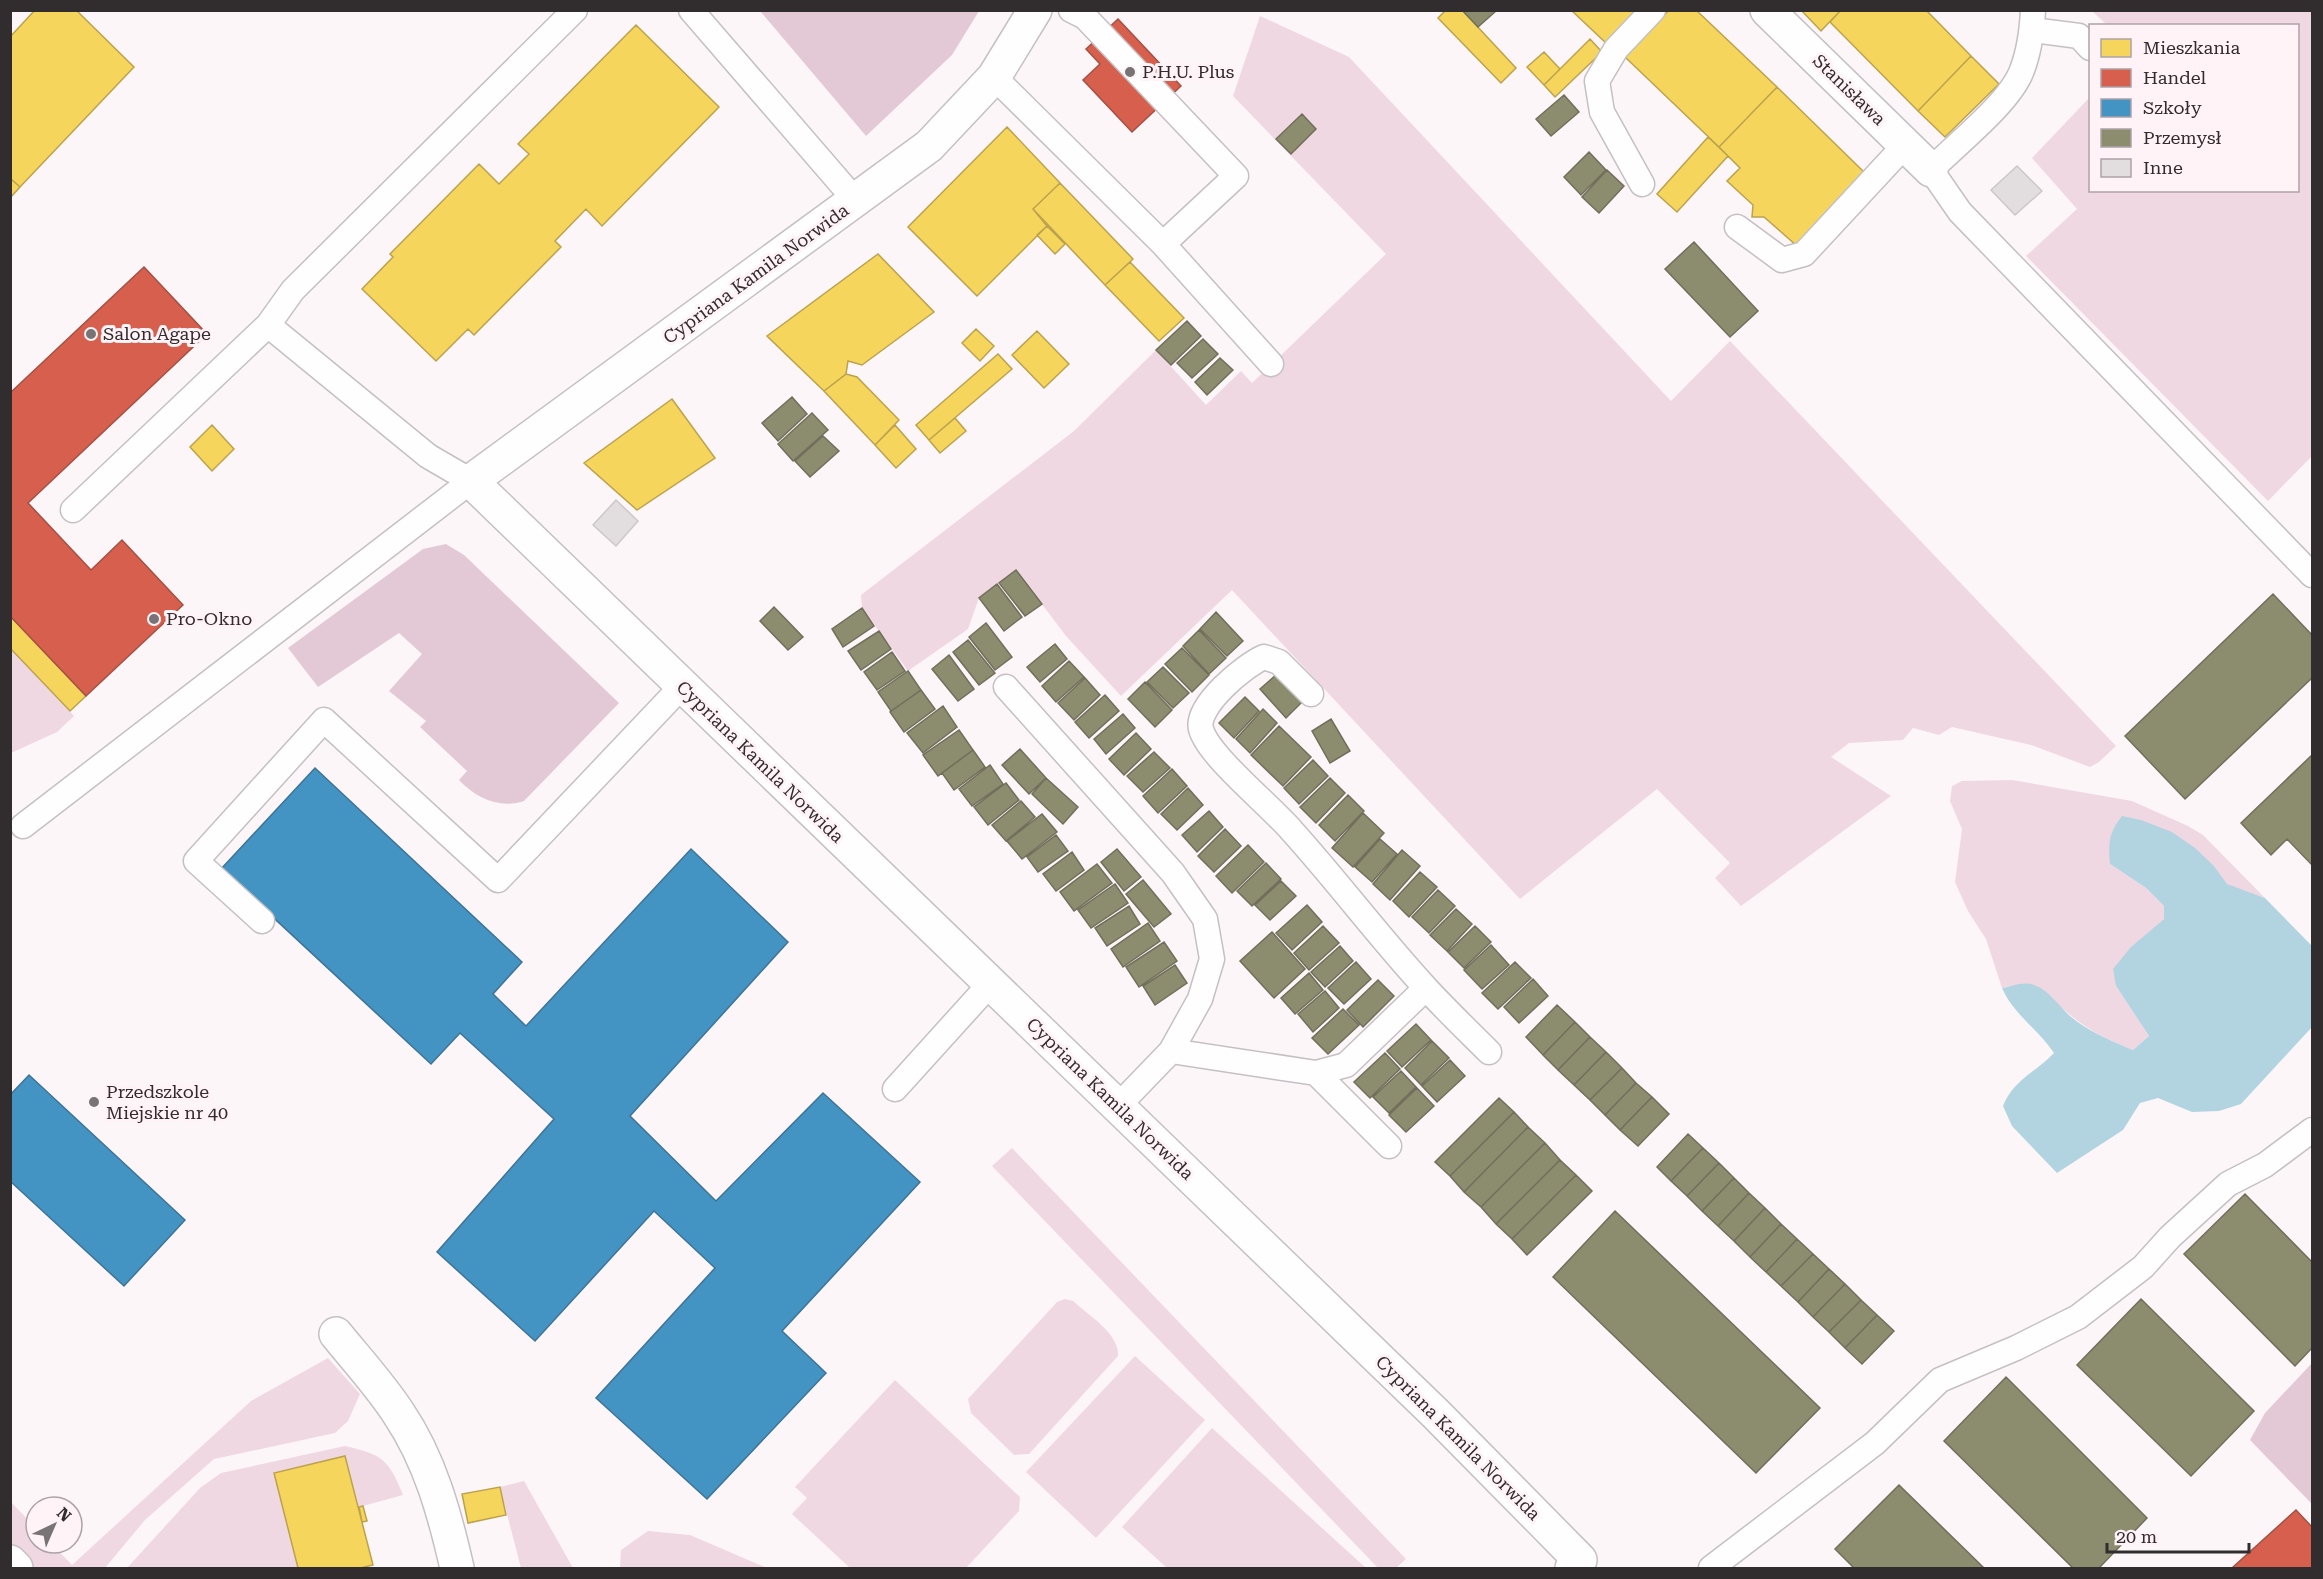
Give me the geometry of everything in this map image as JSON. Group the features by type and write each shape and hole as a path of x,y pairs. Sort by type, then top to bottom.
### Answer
{"street":[{"name":"Cypriana Kamila Norwida","path":"1035,10 994,77 928,146 471,481 1419,1397 1581,1566"},
{"name":"Stanisława","path":"1767,10 1931,170"},
{"path":"336,1334 400,1414 427,1466 447,1525 457,1569"},
{"path":"10,1562 16,1569"}],"lane":[{"path":"73,510 268,325 293,290 574,10"},
{"path":"691,10 856,201"},
{"path":"1071,10 1086,17 1236,176 1163,244"},
{"path":"1642,184 1602,112 1596,81 1616,49 1653,10"},
{"path":"2089,46 2079,36 2032,20 2022,71 2008,94 1931,170 1960,212 2313,575"},
{"path":"994,77 1163,244 1271,364"},
{"path":"1737,227 1782,260 1804,254 1905,146"},
{"path":"23,826 471,481 428,456 268,325"},
{"path":"1311,694 1279,662 1264,657 1249,664 1209,703 1202,716 1201,729 1213,750 1291,829 1425,987 1489,1052"},
{"path":"262,921 196,861 324,720 498,880 682,686"},
{"path":"1006,687 1173,873 1205,919 1212,959 1200,999 1171,1051 1118,1106"},
{"path":"895,1089 990,984"},
{"path":"1171,1051 1316,1073 1346,1065 1425,987"},
{"path":"1316,1073 1389,1146"},
{"path":"1711,1569 1875,1443 1940,1380 2016,1348 2078,1317 2143,1268 2170,1237 2228,1184 2265,1165 2313,1130"}],"shaded area":[{"path":"760,11 979,11 952,55 866,136"},
{"path":"2092,11 2312,11 2312,456 2268,501 2026,256 2077,209 2032,158 2089,98 2089,192 2299,192 2299,24 2106,24"},
{"path":"1260,16 1349,57 1671,401 1730,341 2116,746 2090,767 2031,745 1952,727 1939,735 1913,728 1903,740 1849,743 1831,757 1891,796 1741,906 1715,878 1730,863 1657,789 1520,899 1232,590 1121,696 1066,636 1016,570 979,598 968,629 908,671 862,608 861,595 1074,431 1156,350 1206,405 1241,371 1252,383 1386,254 1233,96"},
{"path":"446,544 464,555 619,703 524,801 506,804 489,801 466,787 459,780 467,771 420,727 426,721 389,691 422,654 399,633 318,687 288,648 423,549"},
{"path":"10,648 74,716 57,732 11,753"},
{"path":"2012,780 2132,801 2188,826 2203,835 2265,898 2227,885 2214,866 2172,832 2110,864 2146,888 2164,906 2164,919 2131,948 2116,986 2149,1036 2133,1050 2088,1028 2038,990 2027,986 2002,988 1986,939 1968,911 1955,882 1962,829 1950,801 1952,786 1962,781"},
{"path":"1012,1148 1406,1559 1396,1568 1378,1568 992,1166"},
{"path":"1065,1299 1073,1301 1109,1333 1114,1340 1118,1356 1029,1454 1014,1455 971,1413 968,1399 1057,1302"},
{"path":"1135,1356 1205,1420 1096,1538 1026,1472"},
{"path":"328,1358 360,1394 348,1421 335,1433 214,1459 145,1520 105,1568 30,1568 11,1548 10,1501 24,1516 24,1555 62,1555 72,1565 251,1401"},
{"path":"2312,1363 2312,1504 2250,1440 2265,1413"},
{"path":"895,1380 1020,1497 1019,1511 966,1568 850,1568 792,1514 807,1498 795,1487"},
{"path":"1212,1428 1366,1568 1167,1568 1122,1527"},
{"path":"345,1446 367,1452 382,1460 393,1473 403,1495 359,1507 345,1456 275,1472 298,1568 127,1568 200,1488 221,1473"},
{"path":"524,1481 573,1568 521,1568 500,1487"},
{"path":"648,1531 690,1535 767,1568 620,1568 621,1550"}],"water":[{"path":"2122,816 2141,820 2172,832 2195,848 2214,866 2227,884 2265,898 2312,946 2312,1027 2241,1104 2219,1111 2192,1112 2158,1098 2140,1103 2123,1130 2057,1173 2012,1126 2003,1106 2013,1089 2054,1053 2013,1006 2002,988 2018,984 2034,985 2084,1026 2133,1050 2149,1036 2116,986 2113,969 2131,947 2164,919 2164,906 2146,888 2110,864 2110,838"}],"building: Mieszkania":[{"path":"35,10 76,10 134,67 20,187 10,178 10,37"},
{"path":"1446,10 1462,10 1516,68 1501,83 1438,18"},
{"path":"1571,10 1639,10 1607,44"},
{"path":"1669,10 1696,10 1777,87 1719,147 1625,57"},
{"path":"1801,10 1841,10 1821,31"},
{"path":"1841,10 1926,10 1971,56 1918,111 1830,22"},
{"path":"636,25 719,107 602,226 586,209 555,241 561,247 474,335 468,329 436,361 362,289 393,257 390,254 479,164 499,184 529,154 518,144"},
{"path":"1590,39 1602,52 1555,97 1544,85"},
{"path":"1544,52 1560,69 1544,85 1527,67"},
{"path":"1971,56 1999,84 1945,137 1918,111"},
{"path":"1777,87 1865,173 1797,246 1764,217 1752,217 1753,205 1727,181 1740,168 1719,147"},
{"path":"1007,127 1060,183 1033,209 1047,226 977,296 908,227"},
{"path":"1708,137 1728,156 1677,212 1657,194"},
{"path":"10,178 20,187 10,198"},
{"path":"1060,183 1133,259 1105,285 1033,209"},
{"path":"1047,226 1065,244 1055,254 1037,235"},
{"path":"878,254 934,312 862,365 848,361 846,374 824,391 767,336"},
{"path":"1130,262 1184,318 1159,341 1105,285"},
{"path":"976,329 994,346 980,361 962,343"},
{"path":"1037,331 1069,364 1044,388 1012,355"},
{"path":"998,354 1012,369 929,440 916,425"},
{"path":"846,374 857,377 899,420 875,445 824,391"},
{"path":"672,399 715,458 637,510 584,463"},
{"path":"955,418 966,431 940,453 929,440"},
{"path":"212,425 234,449 212,471 190,447"},
{"path":"895,425 916,449 896,468 875,445"},
{"path":"10,616 86,696 70,711 10,648"},
{"path":"345,1456 373,1565 360,1568 298,1568 274,1473"},
{"path":"500,1487 506,1515 468,1523 462,1494"},
{"path":"363,1506 367,1521 362,1522 359,1507"}],"building: Handel":[{"name":"P.H.U. Plus","path":"1118,19 1181,86 1132,132 1083,80 1100,64 1086,49"},
{"path":"144,267 207,334 28,503 91,570 122,540 183,605 86,696 10,616 10,393"},
{"path":"2296,1510 2312,1527 2312,1568 2232,1568"}],"building: Szkoły":[{"path":"315,768 522,962 493,994 526,1026 691,849 788,942 630,1116 716,1201 823,1093 920,1182 782,1331 826,1373 707,1499 596,1398 715,1268 654,1211 535,1341 437,1252 554,1119 460,1033 431,1064 221,869"},
{"path":"29,1075 185,1220 124,1286 10,1181 10,1095"}],"building: Przemysł":[{"path":"1462,10 1495,10 1496,11 1478,27"},
{"path":"1564,95 1579,112 1551,136 1536,119"},
{"path":"1302,114 1316,129 1291,154 1276,139"},
{"path":"1589,152 1606,170 1581,195 1564,177"},
{"path":"1607,170 1624,186 1599,213 1582,197"},
{"path":"1694,242 1758,311 1730,337 1665,269"},
{"path":"1187,321 1201,336 1171,365 1156,350"},
{"path":"1203,339 1218,354 1192,378 1177,363"},
{"path":"1220,358 1233,370 1207,395 1195,382"},
{"path":"792,397 807,414 778,441 762,423"},
{"path":"812,413 828,430 793,461 778,444"},
{"path":"823,436 839,451 810,477 795,461"},
{"path":"1016,570 1042,604 1025,616 999,583"},
{"path":"997,584 1022,617 1004,631 979,598"},
{"path":"2273,594 2312,635 2312,678 2185,799 2125,736"},
{"path":"774,607 803,637 788,650 760,621"},
{"path":"862,608 874,626 843,647 832,629"},
{"path":"1216,612 1243,641 1227,656 1200,629"},
{"path":"986,623 1012,657 995,670 969,637"},
{"path":"1199,630 1226,658 1209,674 1183,646"},
{"path":"879,631 891,649 861,670 848,651"},
{"path":"968,640 995,673 979,685 953,652"},
{"path":"1055,644 1067,659 1040,682 1027,667"},
{"path":"1182,648 1209,675 1192,692 1165,664"},
{"path":"892,652 905,671 877,690 864,672"},
{"path":"949,655 974,689 958,701 932,669"},
{"path":"1069,661 1084,677 1056,702 1042,686"},
{"path":"1163,667 1189,693 1173,708 1147,682"},
{"path":"908,671 921,690 891,711 878,692"},
{"path":"1277,674 1302,702 1286,718 1260,689"},
{"path":"1085,678 1100,695 1074,720 1058,703"},
{"path":"1145,682 1172,710 1155,727 1128,699"},
{"path":"921,690 935,709 904,732 890,712"},
{"path":"1105,695 1119,711 1089,738 1075,722"},
{"path":"1245,697 1259,711 1234,738 1219,723"},
{"path":"943,706 957,727 923,753 907,733"},
{"path":"1263,709 1277,723 1250,753 1236,739"},
{"path":"1123,714 1135,728 1106,754 1094,739"},
{"path":"1331,719 1350,751 1330,763 1312,731"},
{"path":"1279,726 1311,757 1283,786 1251,755"},
{"path":"959,730 973,750 938,776 923,755"},
{"path":"1136,733 1151,749 1124,775 1109,759"},
{"path":"1020,749 1046,778 1029,794 1002,765"},
{"path":"973,750 985,767 954,790 942,773"},
{"path":"1154,752 1170,768 1143,792 1127,776"},
{"path":"2312,755 2312,865 2287,839 2271,855 2241,823"},
{"path":"1313,760 1328,776 1299,804 1284,788"},
{"path":"990,765 1003,784 972,806 959,789"},
{"path":"1172,769 1187,786 1158,813 1143,796"},
{"path":"1046,778 1078,807 1063,824 1032,794"},
{"path":"1330,778 1345,793 1316,823 1300,807"},
{"path":"1006,783 1019,800 988,825 974,807"},
{"path":"1188,788 1203,805 1177,830 1161,814"},
{"path":"1348,795 1364,811 1335,841 1319,825"},
{"path":"1021,801 1035,817 1006,841 992,825"},
{"path":"1209,811 1223,827 1197,852 1182,835"},
{"path":"1363,813 1384,833 1353,867 1332,848"},
{"path":"1042,814 1057,832 1022,859 1007,841"},
{"path":"1225,829 1241,846 1214,872 1198,856"},
{"path":"1056,835 1068,851 1038,872 1027,857"},
{"path":"1380,839 1397,854 1372,882 1355,867"},
{"path":"1248,845 1264,862 1232,893 1216,876"},
{"path":"1117,849 1141,877 1124,891 1101,862"},
{"path":"1402,850 1420,866 1390,900 1373,884"},
{"path":"1072,852 1084,870 1056,891 1043,874"},
{"path":"1266,863 1281,879 1252,906 1237,891"},
{"path":"1097,864 1112,883 1074,911 1060,892"},
{"path":"1420,872 1437,887 1409,917 1393,901"},
{"path":"1143,880 1171,914 1154,927 1126,894"},
{"path":"1281,881 1296,896 1270,920 1255,905"},
{"path":"1115,884 1128,903 1091,928 1078,910"},
{"path":"1438,890 1455,906 1429,933 1412,917"},
{"path":"1307,905 1322,922 1292,950 1276,933"},
{"path":"1129,906 1140,924 1107,946 1095,928"},
{"path":"1456,909 1472,924 1447,951 1430,935"},
{"path":"1148,923 1160,941 1123,967 1111,949"},
{"path":"1323,926 1339,943 1309,970 1294,953"},
{"path":"1475,926 1491,942 1464,968 1448,952"},
{"path":"1272,932 1305,969 1274,998 1240,961"},
{"path":"1164,942 1177,961 1139,987 1126,967"},
{"path":"1491,945 1509,965 1482,989 1464,970"},
{"path":"1340,946 1353,961 1325,987 1311,972"},
{"path":"1356,962 1371,979 1344,1004 1328,988"},
{"path":"1515,962 1531,978 1498,1009 1482,993"},
{"path":"1175,965 1187,983 1155,1005 1143,986"},
{"path":"1309,973 1323,990 1295,1014 1281,998"},
{"path":"1533,979 1548,996 1519,1023 1504,1007"},
{"path":"1378,980 1394,996 1363,1027 1347,1010"},
{"path":"1325,991 1339,1008 1313,1032 1298,1014"},
{"path":"1557,1005 1575,1022 1543,1055 1526,1037"},
{"path":"1343,1009 1359,1025 1328,1054 1312,1038"},
{"path":"1575,1022 1590,1037 1558,1070 1543,1055"},
{"path":"1416,1024 1431,1040 1402,1067 1387,1051"},
{"path":"1590,1037 1606,1052 1574,1085 1558,1070"},
{"path":"1432,1041 1449,1058 1421,1085 1405,1068"},
{"path":"1606,1052 1622,1068 1590,1100 1574,1085"},
{"path":"1385,1053 1400,1069 1370,1098 1354,1082"},
{"path":"1450,1060 1465,1076 1437,1102 1422,1086"},
{"path":"1622,1068 1636,1083 1605,1115 1590,1100"},
{"path":"1401,1071 1416,1087 1389,1113 1373,1097"},
{"path":"1636,1083 1652,1097 1620,1130 1605,1115"},
{"path":"1417,1088 1434,1106 1406,1132 1389,1115"},
{"path":"1652,1097 1669,1114 1638,1146 1620,1130"},
{"path":"1499,1098 1514,1112 1450,1176 1435,1162"},
{"path":"1514,1112 1528,1127 1464,1192 1450,1176"},
{"path":"1528,1127 1545,1143 1481,1207 1464,1192"},
{"path":"1688,1134 1703,1148 1671,1181 1657,1167"},
{"path":"1545,1143 1560,1160 1496,1224 1481,1207"},
{"path":"1703,1148 1719,1163 1687,1196 1671,1181"},
{"path":"1560,1160 1576,1175 1512,1239 1496,1224"},
{"path":"1719,1163 1734,1178 1702,1211 1687,1196"},
{"path":"1576,1175 1592,1191 1527,1255 1512,1239"},
{"path":"1734,1178 1749,1193 1718,1226 1702,1211"},
{"path":"1749,1193 1765,1208 1734,1241 1718,1226"},
{"path":"2245,1194 2312,1262 2312,1348 2295,1366 2184,1254"},
{"path":"1765,1208 1781,1224 1750,1257 1734,1241"},
{"path":"1615,1211 1820,1408 1756,1473 1553,1277"},
{"path":"1781,1224 1797,1239 1766,1272 1750,1257"},
{"path":"1797,1239 1813,1254 1781,1286 1766,1272"},
{"path":"1813,1254 1829,1269 1798,1302 1781,1286"},
{"path":"1829,1269 1845,1284 1813,1317 1798,1302"},
{"path":"1845,1284 1861,1300 1829,1332 1813,1317"},
{"path":"2141,1299 2254,1411 2191,1476 2077,1365"},
{"path":"1861,1300 1877,1315 1845,1348 1829,1332"},
{"path":"1877,1315 1894,1331 1862,1364 1845,1348"},
{"path":"2006,1377 2147,1518 2099,1568 2073,1568 1944,1441"},
{"path":"1899,1485 1984,1568 1854,1568 1835,1549"}],"building: Inne":[{"path":"2017,166 2042,191 2015,215 1991,190"},
{"path":"616,500 638,521 616,546 593,525"}],"place":[{"name":"P.H.U. Plus","path":"1130,72"},
{"name":"Salon Agape","path":"91,334"},
{"name":"Pro-Okno","path":"154,619"},
{"name":"Przedszkole Miejskie nr 40","path":"94,1102"}]}
